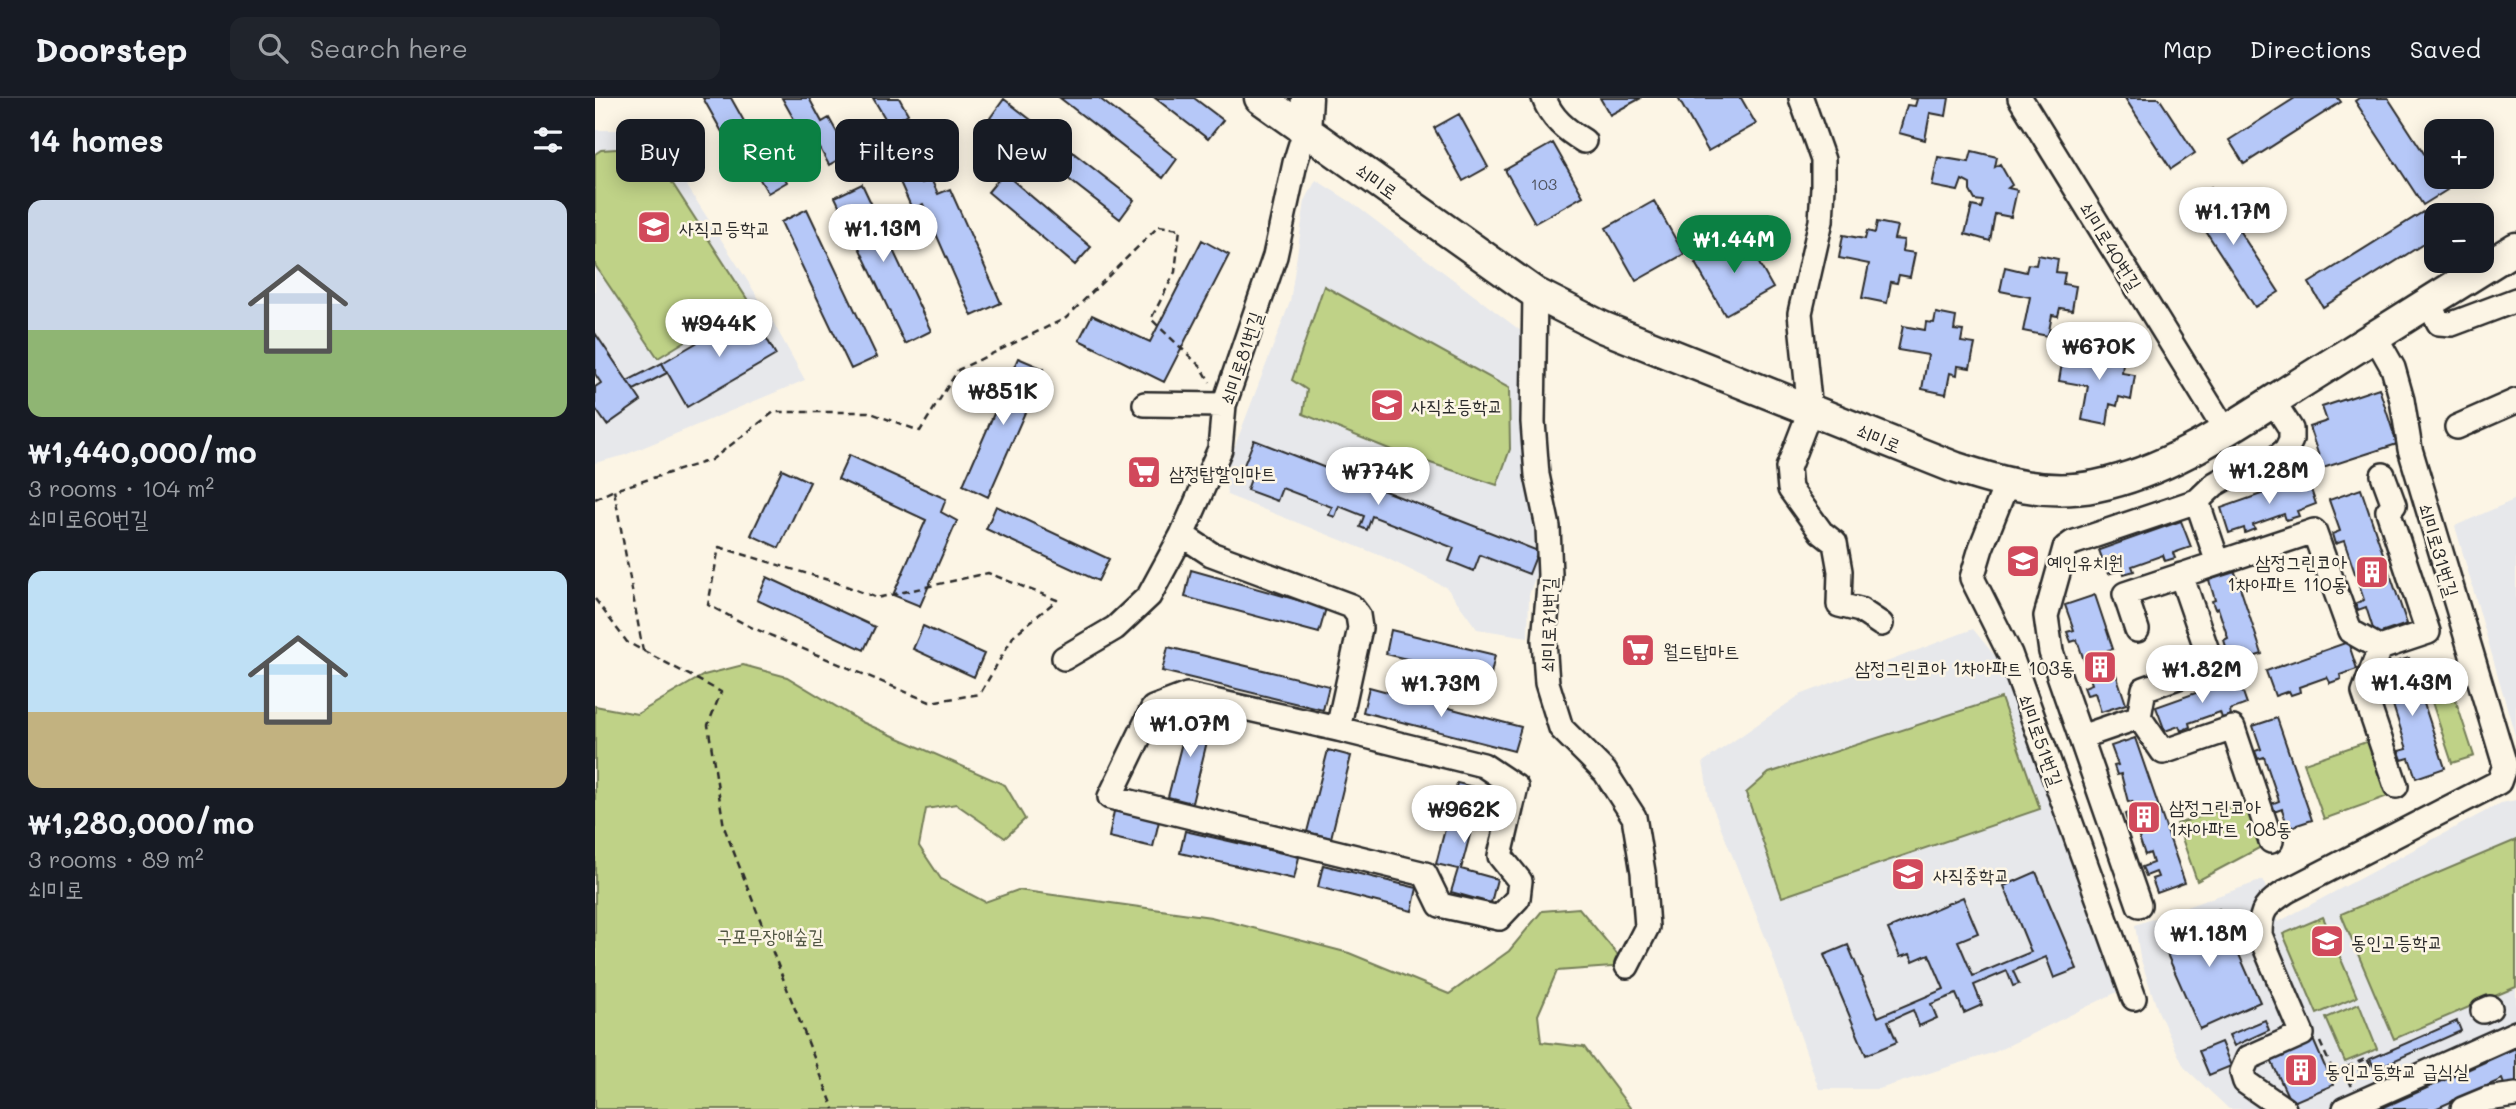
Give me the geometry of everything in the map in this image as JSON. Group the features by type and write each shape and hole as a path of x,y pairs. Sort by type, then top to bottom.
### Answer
{"main road":[{"name":"쇠미로","path":"1260,98 1535,293 1602,327 1809,411 2006,485 2050,489 2095,486 2163,464 2273,401 2516,248"},
{"path":"1305,131 1307,98"}],"street":[{"path":"1544,98 1549,111 1568,131 1584,141"},
{"path":"1801,98 1823,160 1821,221 1800,313 1809,411 1789,468 1790,489 1821,532 1835,543 1840,571 1839,605 1860,610 1881,624"},
{"name":"쇠미로40번길","path":"2020,98 2225,430"},
{"name":"쇠미로81번길","path":"1064,657 1115,628 1149,597 1182,535 1220,449 1224,405 1275,256 1295,163 1305,131"},
{"name":"쇠미로71번길","path":"1535,293 1533,422 1537,475 1548,527 1550,575 1544,640 1547,683 1561,728 1605,772 1634,817 1643,872 1647,927 1627,965"},
{"path":"2428,303 2439,323 2452,324 2516,300"},
{"name":"쇠미로31번길","path":"2284,1109 2245,1082 2242,1072 2248,1058 2302,1034 2260,935 2260,920 2266,904 2498,782 2505,765 2410,449 2402,400 2393,368 2375,336"},
{"path":"2139,905 2051,652 2046,616 2066,548 2072,543 2197,501 2215,484 2276,458 2286,450 2291,440 2291,429 2273,401"},
{"path":"2457,427 2516,401"},
{"path":"1145,404 1224,405"},
{"path":"2137,630 2125,594 2314,531 2350,631 2380,648 2428,632 2388,511 2394,505 2383,475"},
{"name":"쇠미로51번길","path":"2006,485 1972,578 2010,654 2134,998"},
{"path":"2197,501 2218,563"},
{"path":"1182,535 1211,554 1351,606 1357,615 1360,628 1338,729"},
{"path":"2181,575 2212,665 2144,689 2139,717 2163,752 2233,728 2271,841"},
{"path":"2380,648 2364,692 2396,786"},
{"path":"1187,695 1338,729 1483,765 1516,787 1500,856 1520,881 1518,898 1499,918 1440,905 1425,874 1110,797 1153,708 1187,695"},
{"path":"2081,737 2139,717"},
{"path":"2352,1106 2516,1033"},
{"path":"2463,1109 2487,1099 2516,1095"}],"path":[{"path":"595,499 614,490 711,460 774,412 868,412 920,431 958,370 1066,318 1159,226 1180,229 1175,272 1151,319 1202,368 1224,405"},
{"path":"614,490 643,651"},
{"path":"719,547 838,583 877,598 988,573 1057,600 1014,635 980,694 930,702 753,628 708,605 719,547"},
{"path":"595,599 627,642 721,692 708,725 724,827 834,1109"},
{"path":"2316,1033 2334,1073 2367,1058 2370,1065 2347,1075 2352,1106"}],"shaded area":[{"name":"사직고등학교","path":"595,130 616,130 616,182 684,182 768,313 805,380 625,455 595,463"},
{"name":"사직초등학교","path":"1316,180 1351,202 1521,331 1525,364 1521,445 1540,516 1543,554 1529,595 1528,637 1477,629 1447,588 1384,557 1227,495 1225,472 1290,302 1305,201"},
{"path":"2516,499 2516,739 2455,526"},
{"name":"사직중학교","path":"1973,629 2004,667 2117,992 1995,1052 1879,1089 1819,1089 1770,949 1709,798 1703,762 1800,695"},
{"name":"동인고등학교","path":"2516,800 2516,1101 2495,1109 2229,1109 2184,1067 2158,1011 2140,957 2135,925 2263,880 2278,922 2501,803"}],"green space":[{"path":"616,149 616,182 672,182 749,302 658,358 595,265 595,154 601,150"},
{"path":"1324,286 1509,388 1510,449 1497,485 1394,451 1303,414 1307,390 1292,380"},
{"name":"구포무장애숲길","path":"743,665 787,677 862,722 1005,785 1025,819 1005,838 956,804 926,809 919,846 941,879 985,902 1018,890 1211,917 1349,953 1449,994 1509,951 1542,911 1579,908 1627,966 1557,971 1538,1015 1541,1042 1584,1047 1631,1109 595,1109 595,706 637,714 704,675"},
{"path":"2452,689 2474,756 2452,763 2430,696"},
{"path":"2001,698 2040,809 1782,897 1746,793 1769,773"},
{"path":"2372,740 2391,795 2324,819 2304,763"},
{"path":"2245,802 2261,847 2197,881 2177,824"},
{"path":"2516,840 2516,987 2394,1039 2341,914"},
{"path":"2323,917 2357,997 2317,1014 2283,934"},
{"path":"2359,1004 2377,1049 2345,1062 2326,1018"}],"building":[{"path":"703,98 731,98 743,119 719,119 719,127"},
{"path":"782,98 809,98 820,119 794,119"},
{"path":"873,98 899,98 908,114 899,119 885,119"},
{"path":"1060,98 1099,98 1177,159 1163,178"},
{"path":"1155,98 1194,98 1223,120 1208,139"},
{"path":"1600,98 1641,98 1610,115"},
{"path":"1678,98 1741,98 1756,124 1708,151"},
{"path":"1909,98 1949,98 1946,116 1930,113 1925,140 1899,133 1907,105 1915,106 1917,99"},
{"path":"2125,98 2159,98 2195,153 2171,169"},
{"path":"2295,98 2338,98 2341,102 2244,164 2229,140"},
{"path":"2359,98 2388,98 2424,154 2424,189 2447,190 2423,205 2355,101"},
{"path":"1004,99 1030,119 991,119"},
{"path":"1459,114 1488,167 1463,181 1434,128"},
{"path":"829,118 835,129 835,162 829,165 821,150 821,120"},
{"path":"1553,143 1583,196 1535,223 1505,170"},
{"path":"1972,151 1997,157 1995,167 2000,164 2012,185 2008,188 2017,190 2011,217 1995,214 1990,241 1965,234 1972,206 1981,208 1983,201 1975,200 1970,184 1962,180 1958,191 1932,186 1938,157 1969,162"},
{"path":"1072,152 1134,200 1120,219 1072,182"},
{"path":"761,182 787,182 768,193"},
{"path":"900,182 932,182 938,194 950,189 1001,303 972,316 923,204 912,209"},
{"path":"996,182 1015,182 1091,247 1075,265 988,192"},
{"path":"862,184 931,331 905,344 835,197"},
{"path":"2211,187 2279,292 2255,307 2187,202"},
{"path":"1654,201 1684,254 1636,281 1606,228"},
{"path":"807,209 877,357 851,369 781,222"},
{"path":"2423,212 2424,244 2323,307 2309,283"},
{"path":"1877,222 1897,226 1894,239 1904,240 1902,251 1915,253 1910,277 1899,275 1897,283 1891,282 1887,303 1862,298 1869,264 1839,258 1843,235 1865,239 1867,231 1875,233"},
{"path":"1743,235 1773,288 1725,315 1695,263"},
{"path":"1202,240 1229,255 1164,382 1079,340 1092,315 1150,342"},
{"path":"2038,255 2058,259 2056,272 2065,273 2063,284 2076,286 2072,310 2060,308 2058,316 2052,315 2048,336 2023,331 2030,297 2000,291 2005,267 2026,272 2028,264 2036,265"},
{"path":"751,311 776,355 687,407 662,363"},
{"path":"1936,313 1956,317 1954,330 1963,331 1961,342 1975,344 1970,368 1958,366 1957,375 1950,373 1946,394 1922,389 1928,355 1898,350 1903,326 1925,330 1926,322 1934,323"},
{"path":"595,333 641,401 607,425 595,408 595,387 601,383 595,374"},
{"path":"2097,344 2117,348 2114,361 2123,363 2122,373 2135,375 2131,400 2119,397 2117,406 2110,404 2107,425 2082,420 2088,386 2059,381 2063,357 2085,361 2087,353 2095,355"},
{"path":"1018,358 1044,369 988,497 963,485"},
{"path":"662,363 667,373 634,390 627,381"},
{"path":"2379,388 2397,444 2323,468 2309,427 2327,421 2322,407"},
{"path":"1254,440 1538,551 1529,574 1480,555 1474,571 1449,561 1454,548 1372,516 1367,530 1360,527 1364,516 1339,506 1335,517 1329,515 1332,507 1282,488 1277,501 1247,490 1251,479 1240,475"},
{"path":"849,455 946,499 941,512 957,521 920,606 893,595 926,520 838,479"},
{"path":"782,469 810,482 779,548 751,535"},
{"path":"2307,478 2316,504 2297,511 2299,516 2286,520 2284,514 2253,525 2255,529 2245,533 2244,528 2229,533 2221,508"},
{"name":"삼정그린코아 1차아파트 110동","path":"2361,489 2407,624 2375,635 2366,607 2358,610 2356,603 2364,600 2344,541 2335,544 2332,534 2340,531 2329,500"},
{"path":"996,506 1109,559 1098,581 986,529"},
{"path":"2181,521 2191,547 2173,553 2175,558 2165,561 2163,555 2132,566 2134,571 2124,574 2123,569 2108,574 2099,550"},
{"path":"1191,570 1326,608 1319,633 1185,597"},
{"path":"2235,572 2262,654 2235,663 2231,649 2227,650 2224,640 2228,638 2218,608 2215,609 2212,601 2215,600 2209,580"},
{"path":"767,577 875,627 864,650 757,600"},
{"name":"삼정그린코아 1차아파트 103동","path":"2095,595 2113,649 2108,650 2126,704 2101,712 2095,693 2087,695 2084,687 2092,684 2077,640 2071,642 2067,632 2074,630 2065,605"},
{"path":"923,626 984,654 974,677 913,649"},
{"path":"1391,630 1495,655 1490,679 1386,654"},
{"path":"2348,642 2357,669 2340,675 2341,679 2330,683 2327,677 2299,687 2300,692 2291,695 2289,691 2275,696 2266,671"},
{"path":"1168,647 1329,686 1323,710 1162,671"},
{"path":"2409,658 2445,768 2416,778 2409,758 2402,760 2399,751 2407,749 2392,702 2386,705 2382,694 2388,692 2380,667"},
{"path":"2238,678 2247,704 2230,710 2231,715 2222,718 2220,712 2189,723 2190,727 2181,731 2179,726 2165,731 2156,707"},
{"path":"1369,687 1521,727 1514,751 1363,712"},
{"path":"1189,715 1212,721 1192,803 1168,797"},
{"path":"2277,718 2312,820 2288,828 2282,809 2274,812 2271,804 2279,801 2264,757 2258,759 2255,751 2261,749 2253,726"},
{"name":"삼정그린코아 1차아파트 108동","path":"2135,738 2185,883 2157,893 2152,879 2158,877 2156,872 2146,876 2142,867 2153,863 2150,853 2145,855 2135,825 2140,824 2139,820 2128,824 2125,814 2136,810 2132,801 2128,802 2121,774 2117,775 2114,766 2118,765 2111,746"},
{"path":"1328,750 1351,756 1331,838 1307,832"},
{"path":"1457,783 1482,789 1461,869 1497,879 1491,903 1451,892 1458,869 1436,864"},
{"path":"1114,811 1159,821 1153,847 1109,837"},
{"path":"1185,831 1299,857 1294,879 1180,853"},
{"path":"1323,865 1417,888 1412,911 1318,887"},
{"path":"2036,872 2077,969 2054,978 2046,957 2013,971 2019,984 2013,986 2007,971 1974,985 1982,1005 1964,1013 1956,994 1931,1004 1937,1018 1919,1026 1913,1010 1888,1021 1897,1042 1866,1055 1824,955 1848,945 1878,1017 1944,989 1929,954 1913,961 1910,954 1900,957 1888,929 1963,897 1978,933 1958,941 1973,976 2031,952 2004,886"},
{"path":"2219,909 2260,1002 2200,1029 2159,936"},
{"path":"2265,1020 2269,1030 2234,1046 2229,1035"},
{"path":"2457,1021 2461,1031 2375,1069 2370,1059"},
{"name":"동인고등학교 급식실","path":"2312,1037 2333,1085 2291,1103 2269,1056"},
{"path":"2221,1042 2231,1066 2209,1075 2199,1051"},
{"path":"2516,1048 2516,1091 2505,1087 2502,1079 2435,1109 2380,1109"}],"place":[{"name":"사직고등학교","path":"654,227"},
{"name":"사직초등학교","path":"1387,405"},
{"name":"삼정탑할인마트","path":"1144,472"},
{"name":"예인유치원","path":"2023,561"},
{"name":"삼정그린코아 1차아파트 110동","path":"2372,572"},
{"name":"월드탑마트","path":"1638,650"},
{"name":"삼정그린코아 1차아파트 103동","path":"2100,667"},
{"name":"삼정그린코아 1차아파트 108동","path":"2144,817"},
{"name":"사직중학교","path":"1908,874"},
{"name":"동인고등학교","path":"2327,941"},
{"name":"동인고등학교 급식실","path":"2301,1070"}]}
